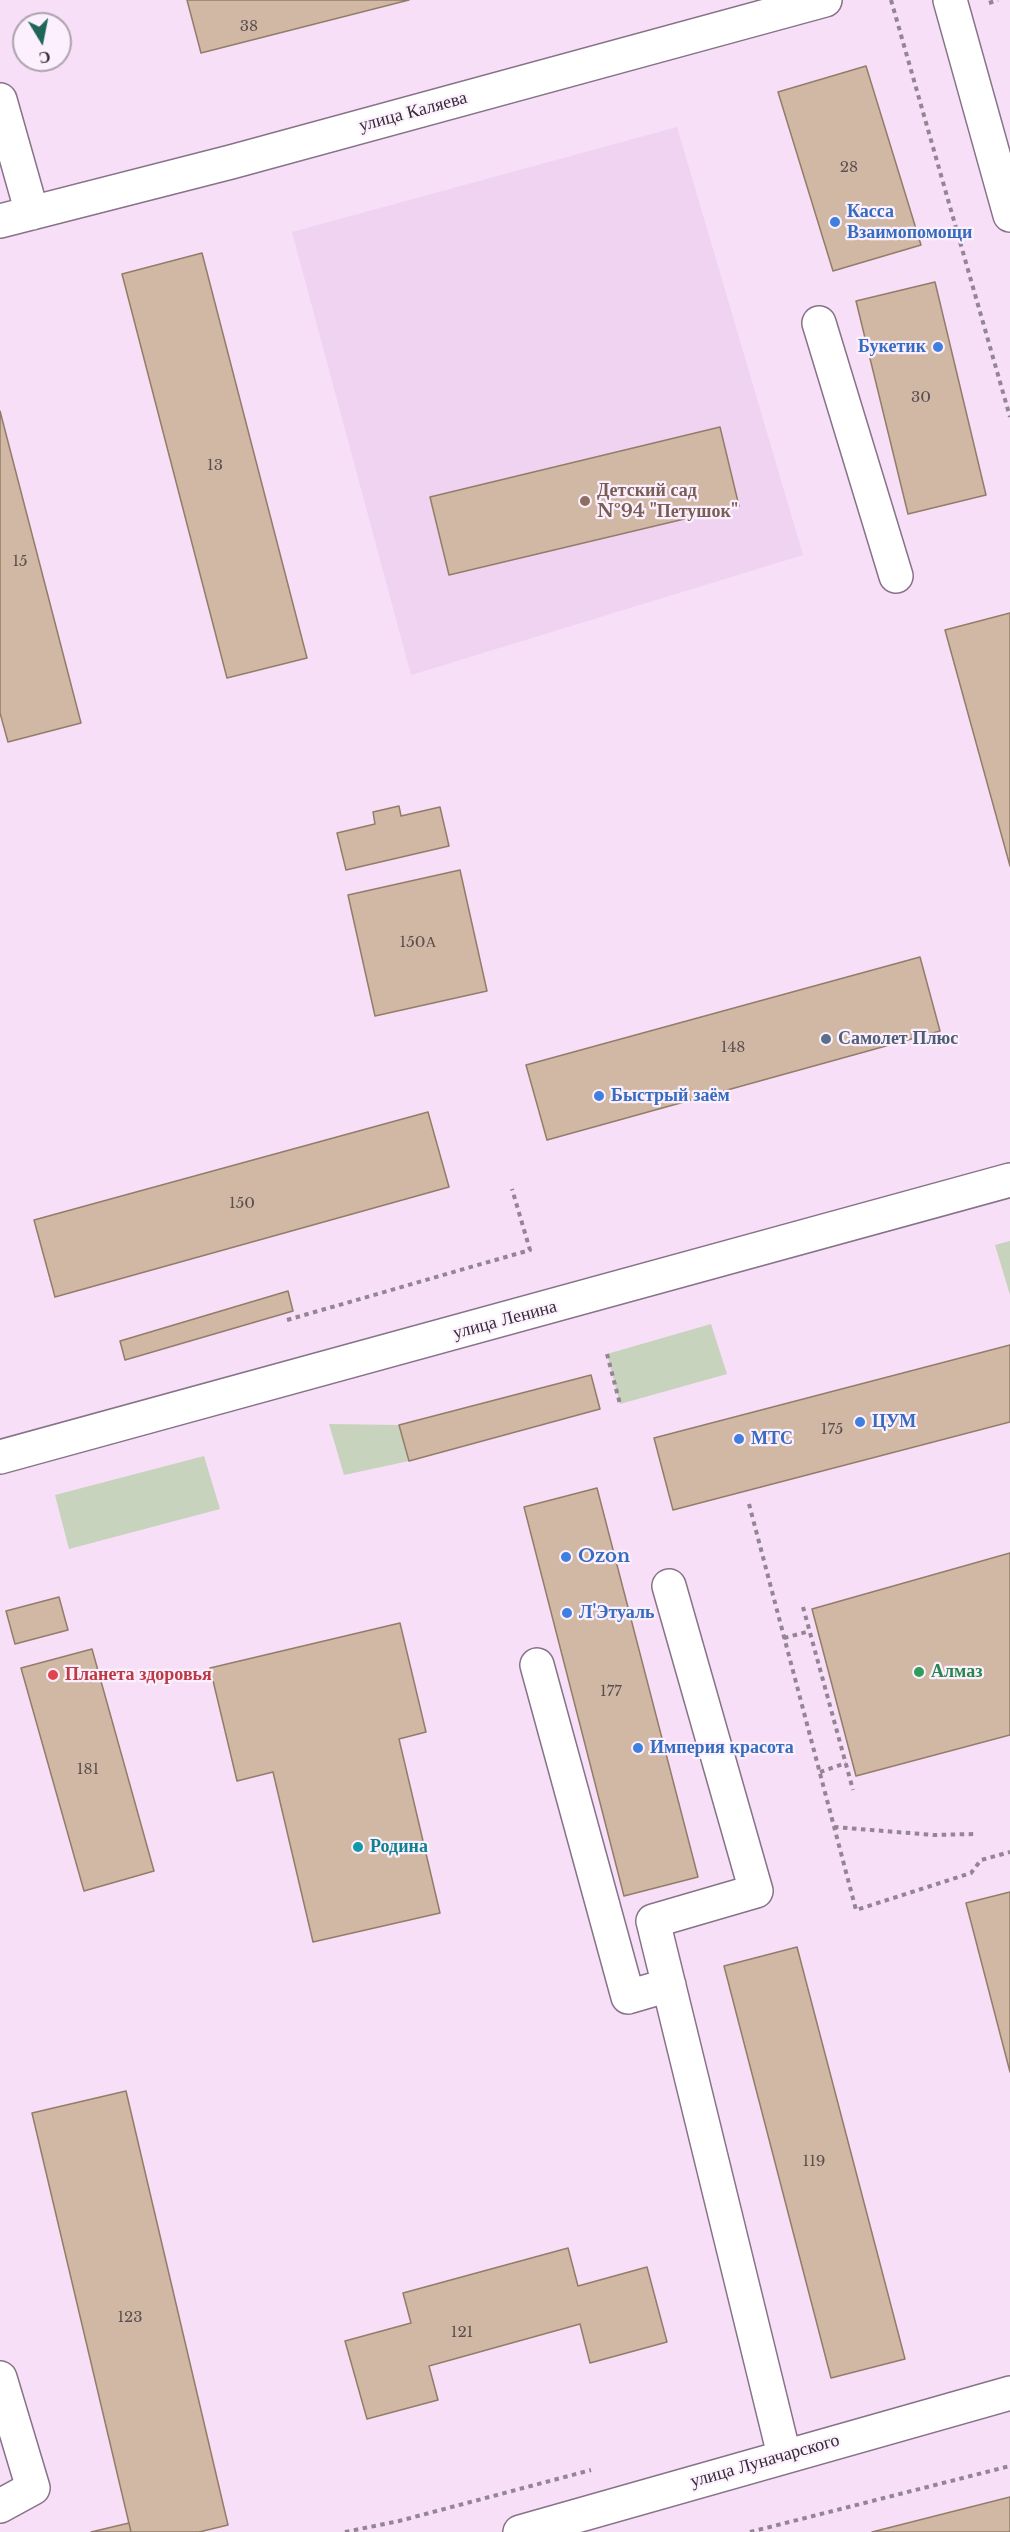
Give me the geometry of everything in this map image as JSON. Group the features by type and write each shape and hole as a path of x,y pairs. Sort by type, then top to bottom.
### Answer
{"street":[{"name":"улица Каляева","path":"0,221 825,0"},
{"path":"950,0 1010,215"},
{"path":"0,100 32,213"},
{"path":"819,323 896,576"},
{"name":"улица Ленина","path":"0,1457 1010,1180"},
{"path":"669,1586 756,1891 654,1921 784,2455"},
{"path":"537,1665 628,1996 669,1985"},
{"path":"0,2378 33,2488 0,2506"},
{"name":"улица Луначарского","path":"520,2532 784,2455 1010,2393"}],"path":[{"path":"891,0 1010,417"},
{"path":"287,1320 530,1250 512,1189"},
{"path":"607,1354 620,1404"},
{"path":"749,1504 856,1910 971,1873 981,1860 1010,1852"},
{"path":"803,1607 854,1790"},
{"path":"784,1638 810,1631"},
{"path":"820,1772 846,1763"},
{"path":"834,1827 934,1835 975,1834"},
{"path":"750,2532 1010,2466"}],"shaded area":[{"path":"677,127 803,555 411,675 292,232"}],"green space":[{"path":"1010,1241 1010,1295 995,1245"},
{"path":"711,1324 727,1374 620,1404 607,1354"},
{"path":"329,1424 399,1425 409,1461 344,1475"},
{"path":"204,1456 220,1509 69,1549 55,1495"}],"building":[{"path":"187,0 409,0 201,53"},
{"path":"866,66 921,245 833,271 778,92"},
{"path":"202,253 307,658 227,678 122,274"},
{"path":"935,282 986,495 908,514 856,301"},
{"path":"0,411 81,723 8,742 0,713"},
{"name":"Детский сад №94 \"Петушок\"","path":"720,427 739,506 449,575 430,497"},
{"path":"1010,613 1010,866 945,630"},
{"path":"399,806 401,816 440,807 449,846 346,870 337,833 375,824 373,812"},
{"path":"460,870 487,991 375,1016 348,895"},
{"path":"920,957 940,1031 547,1140 526,1065"},
{"path":"428,1112 449,1187 55,1297 34,1220"},
{"path":"288,1291 293,1311 125,1360 120,1341"},
{"path":"1010,1345 1010,1422 673,1510 654,1438"},
{"path":"591,1375 600,1409 409,1461 399,1425"},
{"path":"597,1488 698,1877 624,1896 524,1507"},
{"name":"Алмаз","path":"1010,1553 1010,1735 856,1776 812,1609"},
{"path":"59,1597 68,1630 15,1644 6,1611"},
{"name":"Родина","path":"400,1623 426,1732 399,1739 440,1913 313,1942 273,1772 237,1781 210,1668"},
{"path":"92,1649 154,1871 84,1891 21,1668"},
{"path":"1010,1892 1010,2072 966,1903"},
{"path":"797,1947 905,2359 831,2378 724,1966"},
{"path":"126,2091 228,2525 199,2532 131,2532 32,2113"},
{"path":"568,2248 578,2286 647,2267 667,2342 590,2363 580,2324 429,2366 438,2400 367,2419 345,2341 411,2323 403,2293"},
{"path":"1010,2497 1010,2532 872,2532"},
{"path":"129,2523 131,2532 91,2532"}],"place":[{"name":"Касса Взаимопомощи","path":"835,222"},
{"name":"Букетик","path":"938,347"},
{"name":"Детский сад №94 \"Петушок\"","path":"585,501"},
{"name":"Самолет Плюс","path":"826,1039"},
{"name":"Быстрый заём","path":"599,1096"},
{"name":"ЦУМ","path":"860,1422"},
{"name":"МТС","path":"739,1439"},
{"name":"Ozon","path":"566,1557"},
{"name":"Л'Этуаль","path":"567,1613"},
{"name":"Алмаз","path":"919,1672"},
{"name":"Планета здоровья","path":"53,1675"},
{"name":"Империя красота","path":"638,1748"},
{"name":"Родина","path":"358,1847"}]}
